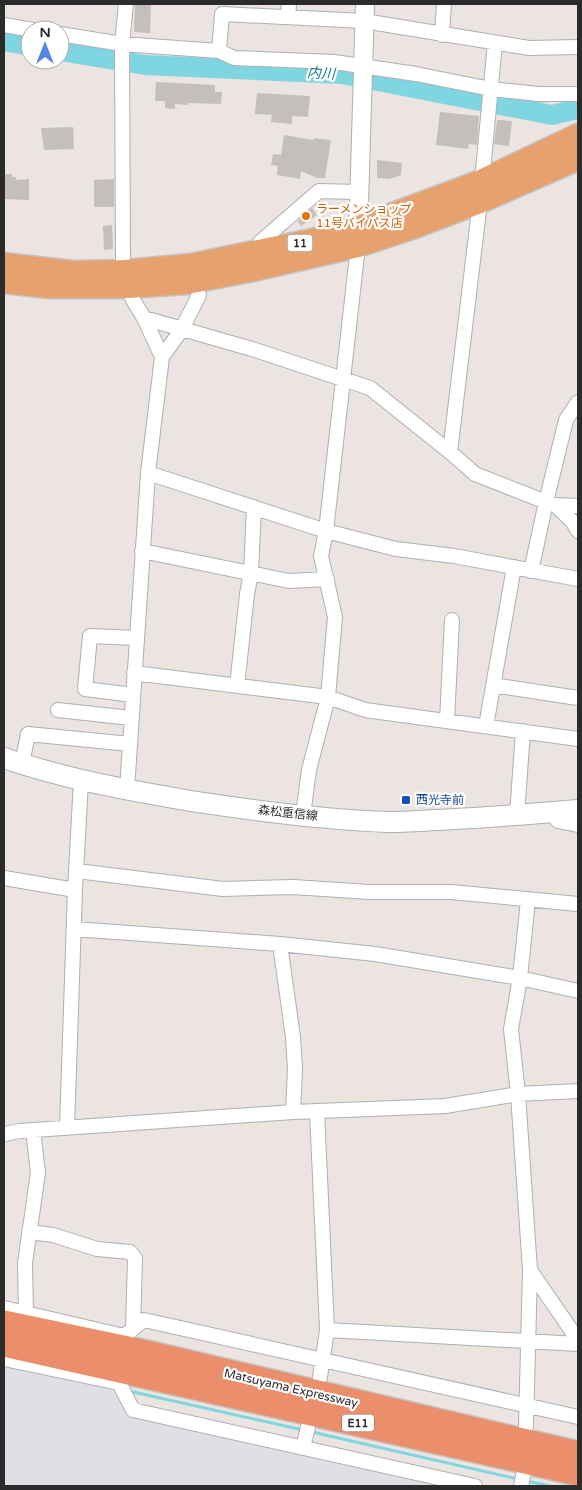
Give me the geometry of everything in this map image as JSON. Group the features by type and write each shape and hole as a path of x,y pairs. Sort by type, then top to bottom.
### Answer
{"highway":[{"name":"11","path":"480,192 578,135"},
{"name":"11","path":"4,264 126,279 187,283 249,271 358,237 480,192 578,159"},
{"name":"11","path":"4,282 49,287 126,279 312,240 358,237"},
{"name":"Matsuyama Expressway","path":"15,1318 140,1363 578,1473"},
{"name":"Matsuyama Expressway","path":"4,1344 140,1363 578,1454"}],"main road":[{"name":"森松重信線","path":"13,761 81,781 127,790 227,806 303,815 391,822 578,810"}],"street":[{"path":"126,4 122,55 123,249 126,279 133,300 144,318 162,357"},
{"path":"442,35 444,4"},
{"path":"219,51 223,9 365,12 442,35 529,48 578,47"},
{"path":"303,815 309,770 328,697 335,617 321,556 326,531 358,237 365,12"},
{"path":"4,25 20,28"},
{"path":"70,37 122,55 219,51 234,58 334,62 362,73 416,74 491,91 578,94"},
{"path":"450,452 495,43"},
{"path":"261,250 260,242 319,192 358,192"},
{"path":"127,790 148,473 162,357 182,329 199,295"},
{"path":"144,318 252,349 370,388 475,474 550,503 578,506"},
{"path":"531,571 550,503 566,420 578,402"},
{"path":"148,473 326,531 396,549 454,556 578,578"},
{"path":"550,503 572,522 578,531"},
{"path":"237,686 251,573 254,507"},
{"path":"142,551 289,581 326,579"},
{"path":"486,726 514,567"},
{"path":"447,721 452,620"},
{"path":"133,695 85,689 90,636 136,638"},
{"path":"134,673 328,697 365,710 578,739"},
{"path":"493,685 578,698"},
{"path":"58,710 131,718"},
{"path":"517,815 523,731"},
{"path":"13,761 28,734 130,744"},
{"path":"67,1128 75,890 81,781"},
{"path":"550,812 558,821 578,825"},
{"path":"76,871 223,889 293,887 369,892 451,892 578,904"},
{"path":"4,878 75,890"},
{"path":"526,1426 530,1270 518,1094 511,1029 520,978 528,900"},
{"path":"74,929 280,944 375,954 520,978 578,991"},
{"path":"280,944 295,1070 293,1112"},
{"path":"4,1134 33,1130 293,1112 445,1106 518,1094 578,1091"},
{"path":"317,1112 327,1330 320,1377"},
{"path":"15,1318 38,1173 33,1130"},
{"path":"29,1232 53,1235 97,1249 130,1252 135,1258 133,1328"},
{"path":"530,1270 578,1342"},
{"path":"4,1308 15,1318 124,1336 144,1320 578,1417"},
{"path":"327,1330 578,1342"},
{"path":"4,1359 118,1382 133,1410 475,1486"},
{"path":"302,1448 308,1428"}],"shaded area":[{"path":"4,1367 111,1389 128,1416 442,1486 4,1486"}],"building":[{"path":"135,4 151,4 150,33 134,32"},
{"path":"156,82 215,85 215,92 222,92 221,104 188,103 188,105 175,104 175,109 165,108 165,101 155,101"},
{"path":"257,93 310,96 308,117 292,116 292,124 271,122 272,115 255,114"},
{"path":"440,112 479,116 477,145 469,144 468,149 436,145"},
{"path":"497,120 512,121 509,146 494,144"},
{"path":"73,127 74,149 44,150 41,128"},
{"path":"284,135 313,140 314,138 331,140 325,178 317,178 301,171 300,179 277,175 278,166 271,165 273,154 281,155"},
{"path":"377,160 402,163 401,175 389,179 377,178"},
{"path":"4,174 12,174 12,177 16,177 16,180 29,179 29,200 4,199"},
{"path":"114,179 114,207 94,207 94,180"},
{"name":"ラーメンショップ 11号バイパス店","path":"312,208 317,215 301,226 298,221"},
{"path":"112,225 113,249 104,250 103,226"}],"waterway":[{"name":"内川","path":"4,41 20,44"},
{"name":"内川","path":"70,53 145,65 342,74 552,115 578,109"},
{"path":"129,1391 303,1430"},
{"path":"312,1432 518,1479"},
{"path":"526,1481 550,1486"}],"place":[{"name":"ラーメンショップ 11号バイパス店","path":"306,216"},
{"name":"西光寺前","path":"406,800"}]}
